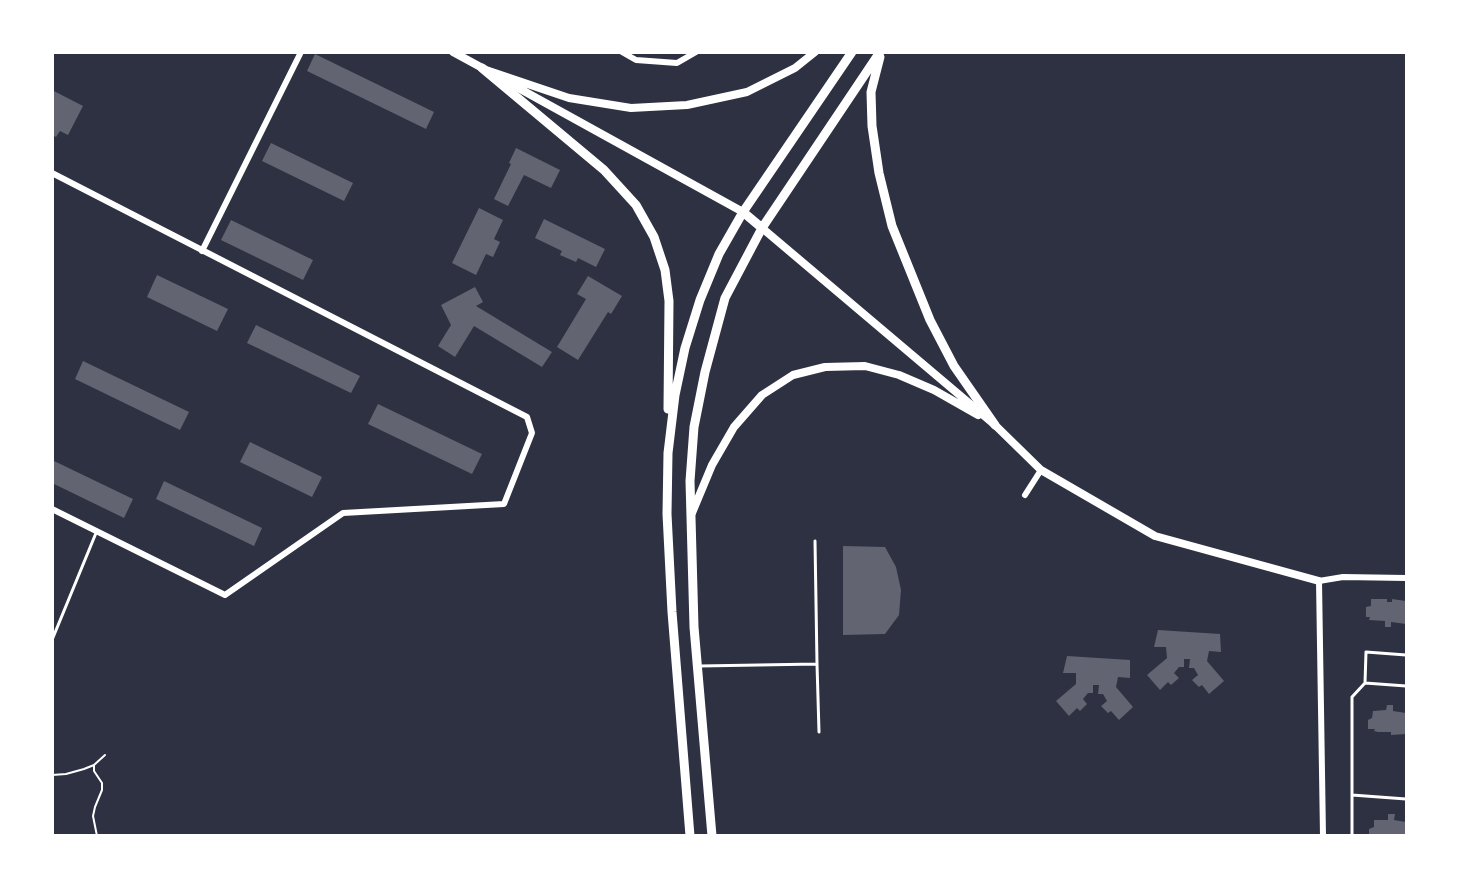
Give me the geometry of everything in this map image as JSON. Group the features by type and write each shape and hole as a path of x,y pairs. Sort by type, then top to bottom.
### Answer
{"main road":[{"path":"668,453 675,395 685,348 700,300 719,254 743,212 852,52"},
{"path":"712,836 694,627 690,481 694,427 705,372 725,298 762,228 880,52"},
{"path":"880,52 871,92 872,126 879,173 892,226 930,320 954,366 995,424"},
{"path":"482,68 604,170 636,205 654,237 665,270 669,301 667,514 672,612 690,836"},
{"path":"743,212 762,228"}],"street":[{"path":"202,251 301,52"},
{"path":"453,52 743,212"},
{"path":"622,52 636,60 677,63 696,52"},
{"path":"482,68 568,98 631,108 687,105 747,92 795,69 815,52"},
{"path":"52,173 527,417 532,433 504,504 344,513 225,595 52,509"},
{"path":"762,228 995,424 1041,470 1155,536 1319,581 1342,577 1407,578"},
{"path":"691,514 712,465 734,427 762,395 793,375 825,367 865,366 899,375 934,390 995,424"},
{"path":"1025,495 1041,470"},
{"path":"1319,581 1323,836"}],"lane":[{"path":"52,640 96,531"},
{"path":"815,542 819,732"},
{"path":"1352,836 1352,697 1365,683 1366,652 1407,655"},
{"path":"698,666 817,664"},
{"path":"1365,683 1407,686"},
{"path":"1352,795 1407,799"}],"path":[{"path":"52,775 75,772 94,765 105,755"},
{"path":"94,765 94,771 102,783 102,790 93,816 97,836"}],"building":[{"path":"315,54 434,112 426,129 307,71"},
{"path":"52,90 83,106 68,135 60,131 56,137 52,135"},
{"path":"271,143 353,183 344,201 262,161"},
{"path":"516,148 560,170 551,188 524,175 508,206 494,199"},
{"path":"479,208 503,220 494,239 500,242 493,257 486,254 476,275 452,263"},
{"path":"544,219 605,249 596,267 578,258 576,262 560,255 562,251 535,238"},
{"path":"231,220 313,260 303,280 221,240"},
{"path":"157,275 228,309 217,331 147,297"},
{"path":"588,276 622,296 611,314 608,312 578,360 557,347 586,299 577,294"},
{"path":"475,287 483,302 476,306 552,352 542,367 474,326 455,357 438,346 451,325 441,305"},
{"path":"256,325 360,376 351,393 247,343"},
{"path":"83,361 189,412 180,430 75,379"},
{"path":"378,404 482,454 472,474 368,424"},
{"path":"250,442 322,477 312,497 240,462"},
{"path":"52,460 133,499 124,518 52,483"},
{"path":"164,481 262,528 254,546 156,499"},
{"path":"843,546 885,547 896,567 901,590 899,615 885,634 843,635"},
{"path":"1371,599 1387,599 1387,602 1392,602 1392,599 1406,601 1406,624 1391,622 1391,627 1385,627 1385,621 1369,620 1370,617 1366,617 1366,607 1371,606"},
{"path":"1158,630 1220,634 1221,652 1209,651 1207,661 1224,681 1209,694 1202,685 1199,687 1192,680 1198,675 1194,668 1189,668 1190,659 1184,659 1184,667 1179,667 1174,673 1179,678 1171,685 1168,682 1160,690 1147,675 1167,658 1166,647 1154,647"},
{"path":"1067,656 1130,660 1130,678 1118,677 1116,687 1133,707 1119,720 1111,711 1108,713 1101,706 1107,701 1103,694 1098,694 1099,685 1093,685 1093,693 1088,693 1083,699 1087,704 1080,711 1077,708 1069,716 1056,701 1076,684 1076,673 1063,673"},
{"path":"1387,705 1393,705 1393,711 1406,713 1406,734 1391,735 1391,732 1368,729 1368,720 1372,718 1373,711 1386,710"},
{"path":"1388,814 1395,814 1394,820 1406,822 1406,836 1369,836 1369,829 1374,827 1374,820 1388,820"}]}
